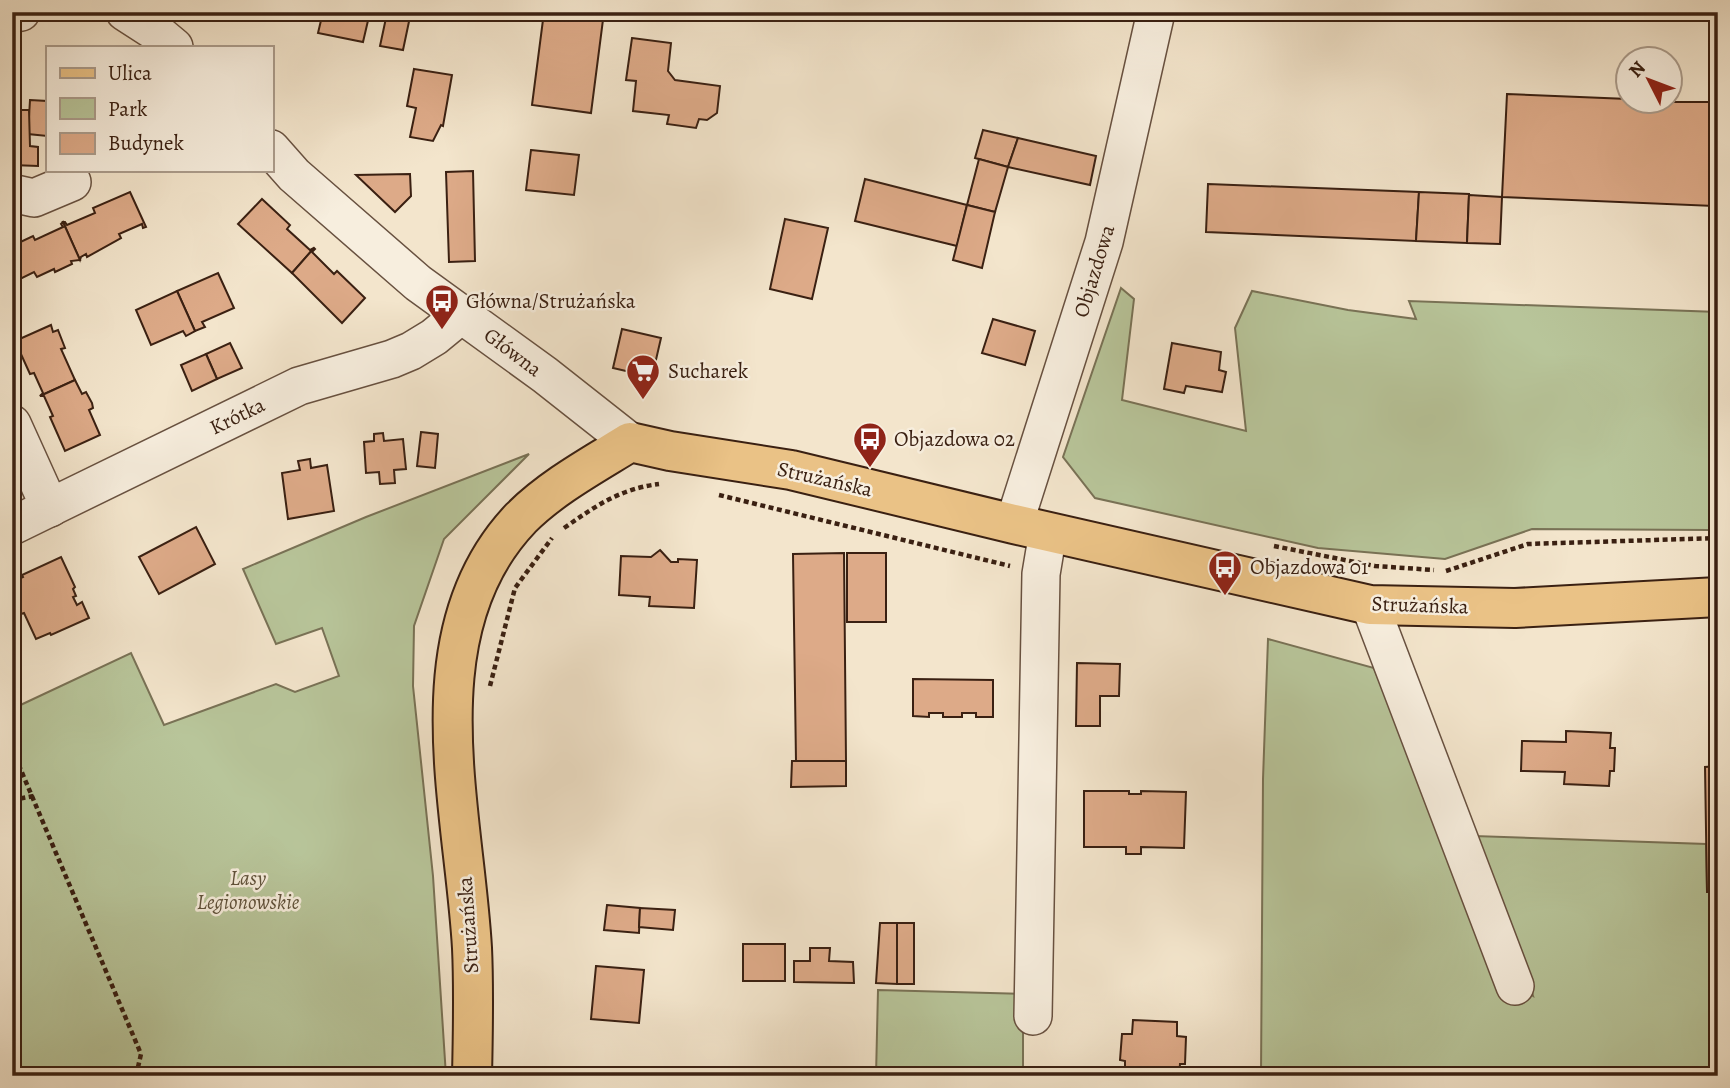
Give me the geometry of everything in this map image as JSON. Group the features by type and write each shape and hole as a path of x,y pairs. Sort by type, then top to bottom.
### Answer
{"main road":[{"name":"Strużańska","path":"472,1076 472,948 452,700 458,647 468,608 482,575 520,519 545,497 630,442 791,470 1370,605 1514,608 1718,597"}],"street":[{"path":"12,13 21,12"},
{"path":"125,12 173,46"},
{"name":"Objazdowa","path":"1033,1016 1041,574 1031,528 1104,242 1156,12"},
{"name":"Główna","path":"273,151 294,175 418,283 630,442"},
{"path":"12,195 34,198 72,182"},
{"name":"Krótka","path":"12,526 299,386 411,351 434,337 462,314"},
{"path":"12,424 50,508"},
{"path":"1370,605 1515,986"}],"path":[{"path":"489,688 515,588 555,534 608,498 639,487 665,484"},
{"path":"717,495 1041,574"},
{"path":"1266,545 1375,566 1448,571 1528,544 1718,538"},
{"path":"12,749 141,1054 136,1076"},
{"path":"12,800 34,796"}],"green space":[{"path":"1121,288 1134,299 1122,400 1246,431 1235,328 1252,291 1348,310 1416,319 1409,301 1718,312 1718,525 1709,530 1532,529 1445,559 1318,548 1095,498 1063,457"},
{"name":"Lasy Legionowskie","path":"529,454 444,539 414,626 413,686 433,876 446,1076 12,1076 12,709 131,653 164,725 276,684 295,692 339,676 322,628 276,644 243,569 366,517"},
{"path":"1268,639 1374,668 1501,978 1533,996 1516,940 1475,836 1706,844 1707,891 1718,892 1718,1076 1261,1076 1263,779"},
{"path":"878,990 1023,994 1023,1076 876,1076"}],"building":[{"path":"323,12 370,12 363,42 318,33"},
{"path":"373,12 411,12 403,50 380,46 386,18 374,15"},
{"path":"544,12 604,12 591,113 532,105"},
{"path":"632,38 671,43 668,71 675,80 720,86 717,113 707,120 699,119 696,128 667,124 669,115 633,111 636,81 626,80"},
{"path":"414,69 452,75 443,126 441,125 433,141 410,137 416,108 407,106"},
{"path":"1507,94 1614,98 1614,116 1684,116 1684,102 1718,102 1714,206 1502,197"},
{"path":"30,100 46,101 46,136 28,134"},
{"path":"12,110 29,110 30,146 38,147 38,166 12,165"},
{"path":"983,130 1018,138 1008,167 975,158"},
{"path":"1018,138 1096,156 1090,185 1008,167"},
{"path":"531,150 579,155 574,195 526,190"},
{"path":"979,159 1008,167 995,212 967,205"},
{"path":"473,171 475,261 449,262 446,172"},
{"path":"410,174 411,196 395,212 356,175"},
{"path":"865,179 967,205 957,246 855,221"},
{"path":"1208,184 1419,192 1416,241 1206,232"},
{"path":"130,192 146,227 143,228 142,224 119,234 121,238 87,257 86,254 80,260 63,222 67,225 95,213 93,208"},
{"path":"1419,192 1469,194 1467,243 1416,241"},
{"path":"1469,195 1502,197 1500,244 1467,243"},
{"path":"262,199 290,225 287,229 310,250 314,248 292,273 238,224"},
{"path":"967,205 995,212 982,268 953,260"},
{"path":"785,219 828,228 812,299 770,289"},
{"path":"63,222 80,260 71,261 72,264 55,272 54,269 37,277 34,272 12,283 12,246 33,236 35,240 63,227"},
{"path":"314,248 312,252 334,274 337,271 365,298 342,323 292,273"},
{"path":"218,273 234,308 202,322 205,327 195,331 177,291"},
{"path":"177,291 195,331 186,336 183,331 151,345 136,310"},
{"path":"993,319 1035,331 1025,365 982,353"},
{"path":"51,325 53,332 58,330 65,348 61,349 75,380 40,396 43,393 34,373 30,374 15,341"},
{"path":"622,329 661,338 652,377 613,368"},
{"path":"230,343 242,368 217,379 206,354"},
{"path":"1172,343 1221,352 1219,370 1226,372 1222,392 1186,386 1184,393 1164,389"},
{"path":"206,354 217,379 192,391 181,365"},
{"path":"75,380 82,394 86,392 92,403 93,408 89,410 100,435 65,451 44,396 40,396"},
{"path":"421,432 438,434 435,468 417,466"},
{"path":"383,433 384,441 403,439 406,469 394,470 395,483 380,484 379,472 366,473 364,442 374,441 374,434"},
{"path":"310,459 311,468 327,465 334,511 288,519 282,473 300,470 298,461"},
{"path":"196,527 215,564 159,594 139,557"},
{"path":"660,550 671,562 678,562 678,559 697,560 694,608 649,606 650,597 619,595 621,556 651,557"},
{"path":"844,553 846,761 796,761 793,554"},
{"path":"847,553 886,553 886,622 847,622"},
{"path":"61,557 75,587 73,589 76,596 73,597 77,605 82,602 89,618 36,639 24,613 12,617 12,582"},
{"path":"1077,663 1120,664 1119,696 1100,696 1100,726 1076,726"},
{"path":"913,679 993,680 993,717 976,717 976,713 962,713 962,717 943,717 943,713 929,713 929,717 913,716"},
{"path":"1566,731 1611,733 1610,748 1615,748 1614,771 1610,771 1609,786 1564,784 1565,772 1521,771 1522,741 1566,742"},
{"path":"792,761 846,761 846,786 791,787"},
{"path":"1718,766 1718,892 1707,892 1705,767"},
{"path":"1084,791 1129,791 1129,794 1141,794 1141,791 1186,792 1184,848 1141,847 1141,854 1126,854 1126,847 1084,847"},
{"path":"607,905 640,908 639,933 604,930"},
{"path":"640,908 675,910 673,930 639,927"},
{"path":"880,923 897,923 897,984 876,983"},
{"path":"897,923 914,923 914,984 897,984"},
{"path":"743,944 785,944 785,981 743,981"},
{"path":"810,948 830,948 829,961 853,962 854,983 794,982 794,961 810,961"},
{"path":"596,966 644,970 639,1023 591,1019"},
{"path":"1133,1020 1177,1022 1177,1036 1186,1037 1185,1064 1180,1064 1179,1076 1125,1074 1125,1061 1120,1060 1122,1034 1132,1034"},
{"path":"631,1068 670,1074 670,1076 630,1076"}],"place":[{"name":"Główna/Strużańska","path":"442,331"},
{"name":"Sucharek","path":"643,401"},
{"name":"Objazdowa 02","path":"870,469"},
{"name":"Objazdowa 01","path":"1225,597"}]}
